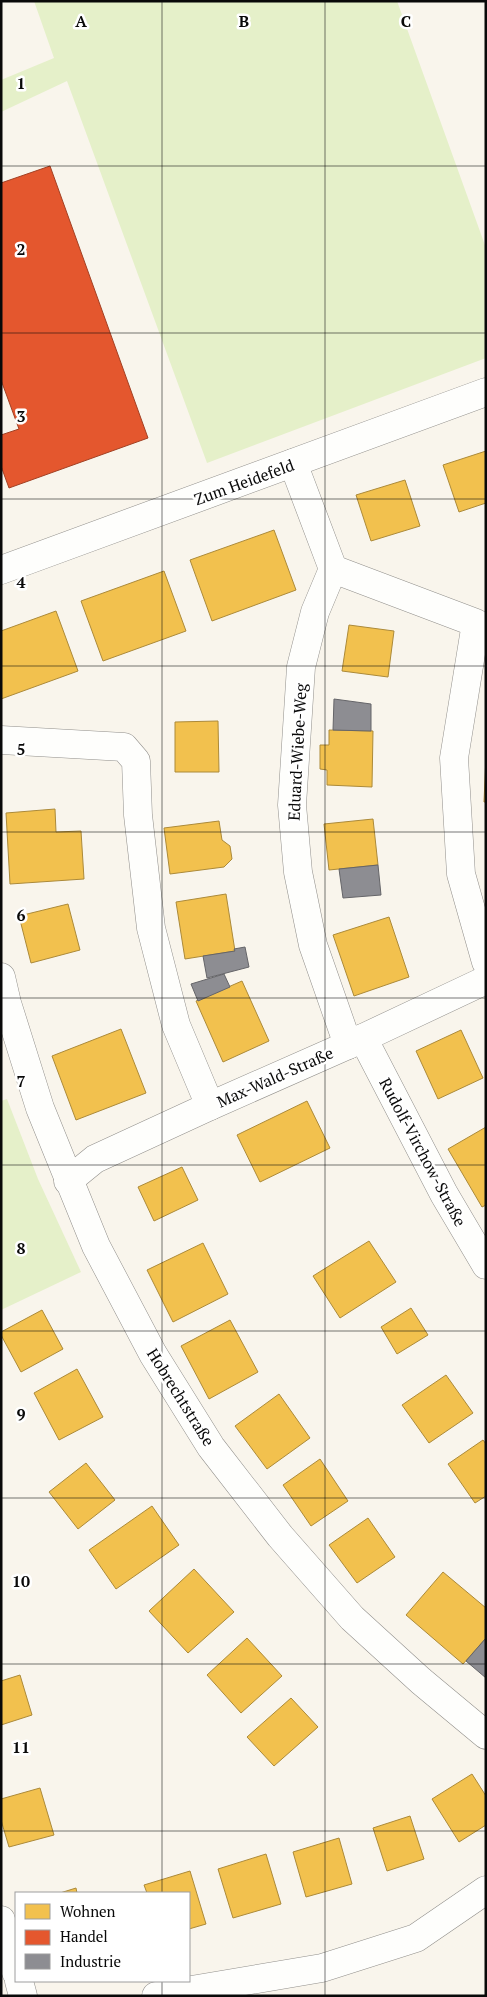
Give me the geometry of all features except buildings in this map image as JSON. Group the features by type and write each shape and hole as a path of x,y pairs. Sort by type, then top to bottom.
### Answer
{"street":[{"name":"Zum Heidefeld","path":"1,570 486,392"},
{"path":"293,463 333,569 476,623 454,758 461,874 486,962"},
{"name":"Eduard-Wiebe-Weg","path":"333,569 315,612 301,667 292,805 298,872 313,945 356,1042"},
{"path":"1,740 124,747 136,761 138,815 151,928 176,1025 210,1106"},
{"name":"Hobrechtstraße","path":"1,977 7,1003 40,1108 68,1181 96,1246 153,1354 211,1447 280,1536 352,1618 421,1681 486,1735"},
{"name":"Max-Wald-Straße","path":"68,1181 95,1159 356,1042 486,980"},
{"name":"Rudolf-Virchow-Straße","path":"356,1042 486,1265"},
{"path":"156,1996 322,1968 416,1938 486,1890"},
{"path":"1,1920 15,1969"},
{"path":"19,1982 23,1996"}],"green space":[{"path":"34,1 397,1 486,248 486,358 207,463 67,81 1,112 1,80 54,58"},
{"path":"7,1099 38,1179 81,1272 1,1310 1,1101"}]}
